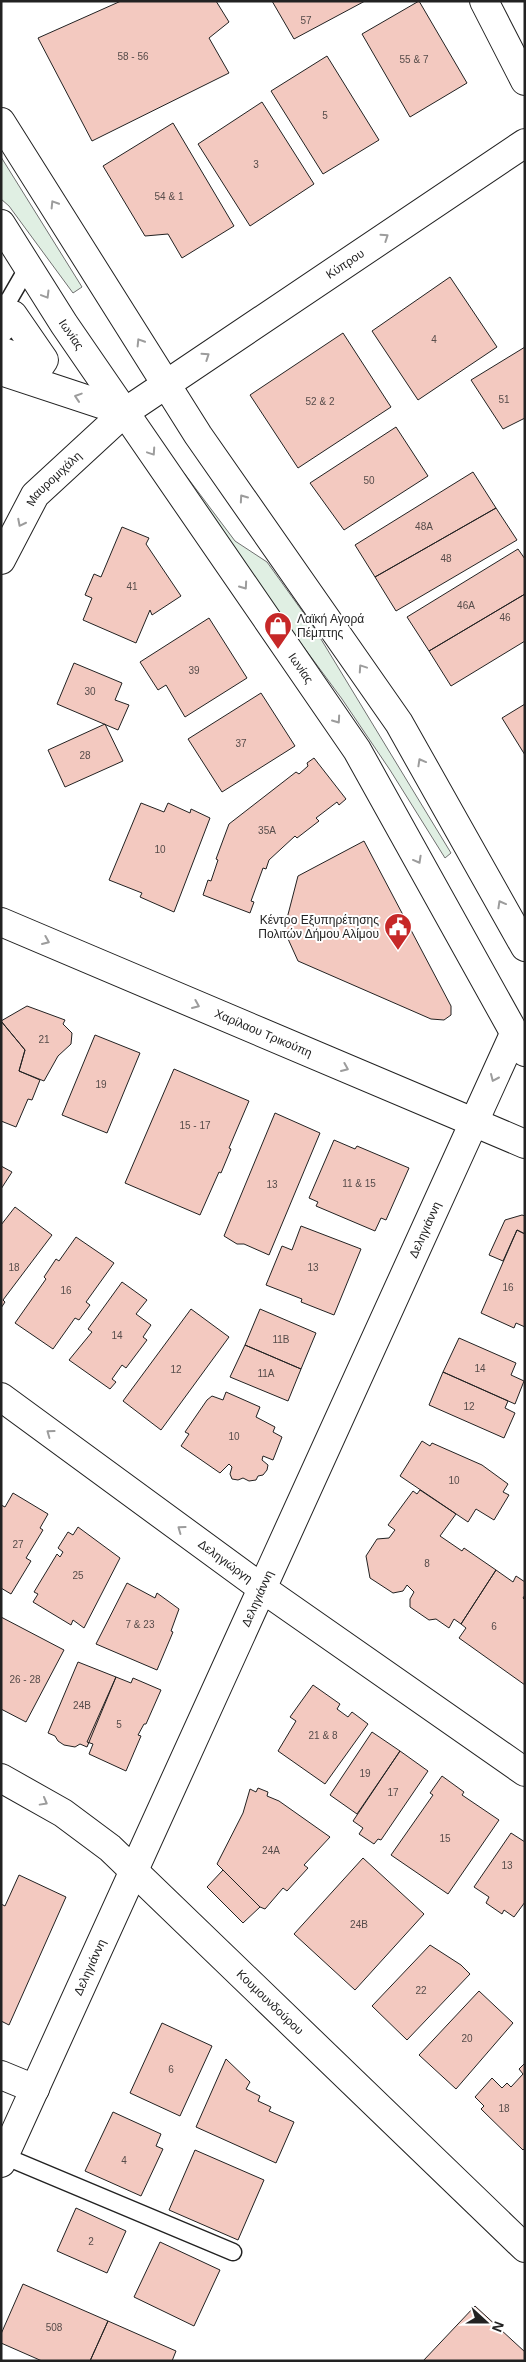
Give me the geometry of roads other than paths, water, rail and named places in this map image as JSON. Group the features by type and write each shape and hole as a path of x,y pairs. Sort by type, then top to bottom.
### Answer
{"street":[{"path":"484,1 525,81"},
{"path":"1,122 198,435 399,723 525,947"},
{"name":"Κύπρου","path":"125,412 525,143"},
{"name":"Ιωνίας","path":"1,224 64,324 357,750 519,1043"},
{"path":"1,328 13,314 44,360 40,366 1,351"},
{"path":"1,371 125,412"},
{"name":"Μαυρομιχάλη","path":"1,560 35,495 125,412"},
{"name":"Χαρίλαου Τρικούπη","path":"1,922 525,1144"},
{"name":"Δεληγιάννη","path":"3,2159 474,1124 519,1043"},
{"name":"Δεληγιώργη","path":"1,1397 263,1589 525,1772"},
{"name":"Κουμουνδούρου","path":"1,1778 63,1813 110,1848 525,2248"},
{"path":"1,2075 36,2089"}],"lane":[{"path":"1,308 10,298 28,265"},
{"path":"3,2159 233,2252"}],"place":[{"name":"Λαϊκή Αγορά Πέμπτης","path":"278,650"},
{"name":"Κέντρο Εξυπηρέτησης Πολιτών Δήμου Αλίμου","path":"398,951"}]}
